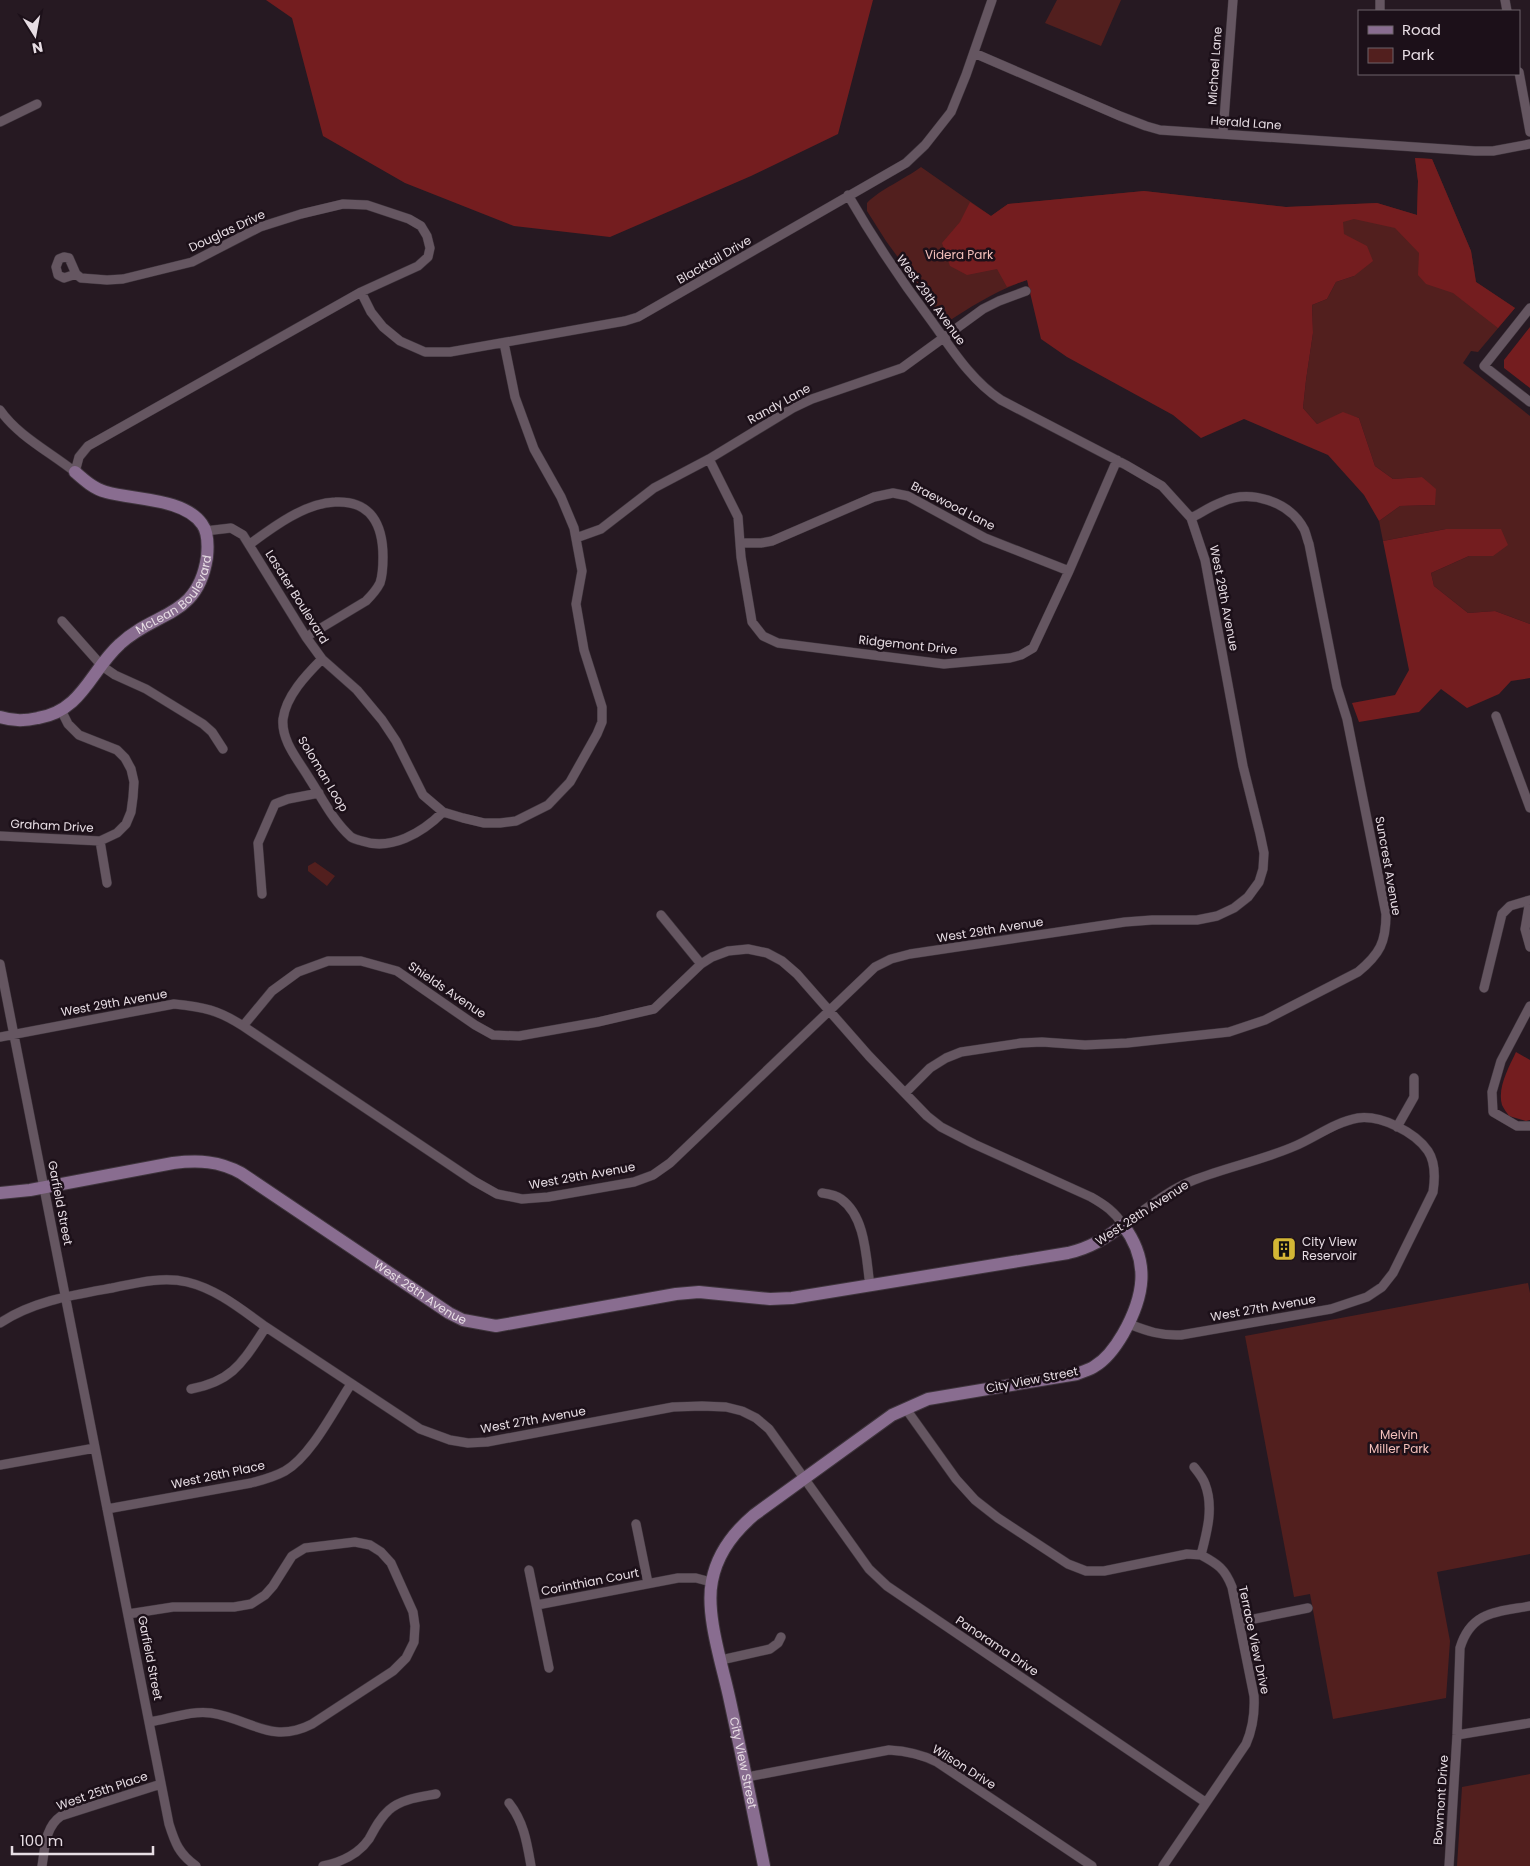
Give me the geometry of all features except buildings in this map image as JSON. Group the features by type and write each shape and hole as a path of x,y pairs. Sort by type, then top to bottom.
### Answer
{"street":[{"name":"Blacktail Drive","path":"361,292 370,312 384,327 400,341 425,352 450,352 625,321 638,317 906,163 925,145 951,112 992,0"},
{"name":"Michael Lane","path":"1223,134 1233,0"},
{"name":"Herald Lane","path":"974,53 1146,126 1160,130 1475,151 1493,151 1530,144"},
{"path":"1520,75 1530,132"},
{"path":"0,122 37,104"},
{"name":"West 29th Avenue","path":"0,1037 174,1004 201,1007 224,1014 243,1026 474,1181 497,1194 522,1199 548,1197 634,1182 653,1175 670,1163 875,967 891,959 910,954 1125,922 1197,920 1217,916 1234,908 1248,897 1259,882 1263,869 1264,853 1243,766 1205,560 1191,518 1162,486 992,394 968,371 943,338 881,250 848,196"},
{"name":"Douglas Drive","path":"76,274 81,278 92,280 123,279 192,262 260,227 301,214 343,204 367,205 409,219 420,226 427,236 430,248 428,257 418,266 361,292"},
{"name":"Randy Lane","path":"576,538 600,529 644,494 709,459 802,403 902,368 990,306 1008,296 1026,291"},
{"path":"75,472 80,457 88,446 361,292"},
{"path":"1530,308 1484,366 1530,402"},
{"name":"Lasater Boulevard","path":"205,531 232,528 243,534 306,637 322,659 357,690 382,720 396,742 423,794 443,812 484,823 500,823 516,821 548,805 570,782 598,734 602,722 602,707 584,650 576,604 582,571 574,528 561,497 534,449 516,396 504,343"},
{"name":"McLean Boulevard","path":"0,410 8,421 95,487 106,492 168,504 186,510 200,522 205,531 208,550 199,582 187,601 170,614 128,637 114,650 76,700 61,710 44,717 26,720 0,717"},
{"name":"Ridgemont Drive","path":"709,459 738,517 750,617 755,628 768,640 778,643 936,663 960,663 1010,658 1028,651 1036,643 1117,460"},
{"name":"Braewood Lane","path":"740,543 772,541 874,497 893,492 908,496 985,538 1069,571"},
{"name":"Suncrest Avenue","path":"905,1093 930,1068 946,1058 961,1052 1042,1042 1085,1045 1127,1043 1229,1032 1247,1027 1358,972 1371,961 1381,946 1386,932 1386,914 1347,719 1337,687 1309,544 1304,528 1279,505 1261,498 1242,497 1223,501 1191,518"},
{"path":"250,544 282,522 319,505 333,502 356,504 374,517 382,534 383,572 374,593 366,601 306,637"},
{"path":"62,621 102,666 203,724 215,736 223,749"},
{"name":"Soloman Loop","path":"322,659 292,694 283,722 289,746 338,823 353,838 374,845 394,843 412,834 443,812"},
{"name":"Graham Drive","path":"0,836 100,841 116,834 126,824 131,812 134,782 131,769 125,758 117,750 79,735 68,724 61,710"},
{"path":"1496,716 1530,808"},
{"path":"262,894 258,843 275,804 288,799 319,793"},
{"path":"100,841 107,883"},
{"path":"1484,988 1502,914 1510,906 1530,900 1525,929 1530,947"},
{"path":"661,915 701,964"},
{"name":"Shields Avenue","path":"243,1026 272,991 298,972 328,961 361,961 397,971 475,1025 493,1035 519,1036 598,1022 654,1009 701,964 712,957 728,951 748,949 767,953 782,961 797,974 829,1013 869,1056"},
{"name":"Garfield Street","path":"0,964 169,1824 176,1845 186,1858 196,1866"},
{"path":"1530,1006 1501,1062 1492,1092 1494,1112 1517,1126 1530,1126"},
{"name":"City View Street","path":"764,1866 712,1616 711,1582 717,1563 726,1546 740,1527 892,1415 928,1399 1077,1374 1095,1366 1109,1355 1129,1324 1139,1302 1142,1275 1137,1248 1124,1225 1106,1205 941,1127 927,1116 869,1056"},
{"path":"1397,1127 1414,1097 1414,1078"},
{"name":"West 28th Avenue","path":"0,1193 18,1192 173,1163 199,1161 219,1163 241,1173 442,1309 463,1320 496,1326 676,1294 699,1292 792,1298 1077,1251 1102,1241 1173,1190 1193,1180 1296,1146 1345,1121 1360,1118 1376,1119"},
{"name":"West 27th Avenue","path":"1129,1324 1152,1333 1174,1335 1331,1309 1367,1297 1382,1287 1393,1273 1433,1192 1435,1179 1429,1152 1411,1135 1376,1119"},
{"path":"822,1193 840,1198 858,1219 870,1286"},
{"name":"West 27th Avenue","path":"0,1323 13,1314 32,1306 64,1297 145,1282 186,1281 222,1295 266,1327 420,1429 450,1440 468,1443 488,1442 673,1407 726,1407 742,1410 756,1418 769,1430 804,1478"},
{"path":"191,1389 212,1384 228,1375 242,1362 266,1327"},
{"name":"West 26th Place","path":"107,1509 251,1483 270,1478 286,1470 301,1458 311,1445 351,1384"},
{"path":"906,1409 956,1479 975,1500 998,1518 1068,1564 1086,1571 1104,1571 1187,1554 1201,1555 1210,1515 1209,1498 1205,1482 1194,1467"},
{"path":"0,1465 95,1448"},
{"name":"Panorama Drive","path":"804,1478 869,1569 887,1586 1205,1802"},
{"name":"Corinthian Court","path":"636,1524 648,1583"},
{"path":"128,1614 173,1607 234,1608 251,1604 265,1596 292,1556 305,1548 355,1542 370,1545 381,1552 391,1563 413,1612 416,1626 414,1642 406,1658 393,1671 299,1730 284,1733 267,1731 212,1713 200,1712 150,1722"},
{"name":"Terrace View Drive","path":"1163,1866 1246,1744 1252,1729 1255,1712 1254,1696 1232,1587 1226,1573 1214,1561 1201,1555"},
{"name":"Corinthian Court","path":"529,1570 548,1668"},
{"name":"Corinthian Court","path":"537,1605 678,1578 696,1578 711,1582"},
{"name":"Bowmont Drive","path":"1449,1866 1460,1648 1474,1622 1492,1613 1530,1606"},
{"path":"1239,1622 1308,1608"},
{"path":"721,1660 770,1649 775,1646 781,1637"},
{"path":"1457,1735 1530,1722"},
{"name":"Wilson Drive","path":"746,1777 889,1750 904,1750 921,1754 937,1762 1092,1866"},
{"name":"West 25th Place","path":"42,1866 48,1832 52,1822 61,1816 161,1784"},
{"path":"323,1866 339,1863 356,1853 368,1840 377,1824 390,1809 402,1802 436,1794"},
{"path":"509,1803 524,1828 531,1866"}],"green space":[{"path":"266,0 873,0 838,134 751,176 610,237 514,226 405,183 323,136 292,18"},
{"path":"1057,0 1121,0 1101,46 1045,23"},
{"name":"Videra Park","path":"1415,158 1432,159 1471,251 1476,282 1515,308 1478,352 1471,351 1463,363 1530,416 1530,624 1495,611 1468,613 1434,586 1431,573 1469,556 1493,556 1446,529 1383,541 1379,521 1400,506 1434,505 1422,477 1393,479 1375,466 1359,418 1343,413 1317,424 1303,408 1313,333 1312,305 1327,299 1336,282 1354,276 1027,280 995,294 946,323 886,241 867,211 867,203 872,198 921,167 991,216 1008,204 1144,191 1286,207 1377,203 1417,215 1418,181"},
{"name":"Videra Park","path":"1415,158 1432,159 1471,251 1476,282 1515,308 1498,328 1453,293 1426,284 1418,275 1419,253 1395,228 1354,219 1343,222 1344,234 1367,246 1373,261 1354,276 1336,282 1327,299 1312,305 1313,333 1303,408 1317,424 1343,412 1359,418 1375,466 1393,479 1422,477 1436,489 1435,505 1400,506 1379,521 1364,495 1328,455 1244,419 1201,438 1173,415 1067,357 1041,339 1027,280 1007,287 997,269 967,275 950,266 942,243 960,222 970,202 991,216 1008,204 1144,191 1286,207 1377,203 1417,215 1418,181"},
{"path":"1530,327 1530,388 1504,368 1504,360"},
{"path":"1446,529 1501,529 1508,545 1493,556 1469,556 1431,573 1434,586 1468,613 1495,611 1530,624 1530,678 1511,681 1499,694 1467,708 1441,689 1419,712 1359,722 1352,703 1395,695 1409,670 1383,541"},
{"path":"315,862 335,876 327,886 308,871 308,866"},
{"path":"1516,1052 1530,1060 1530,1120 1526,1121 1509,1116 1502,1105 1502,1085"},
{"name":"Melvin Miller Park","path":"1528,1283 1530,1293 1530,1554 1437,1572 1450,1641 1446,1698 1333,1719 1310,1594 1294,1597 1245,1336"},
{"path":"1530,1774 1530,1866 1457,1866 1462,1787"}],"place":[{"name":"City View Reservoir","path":"1284,1249"}]}
